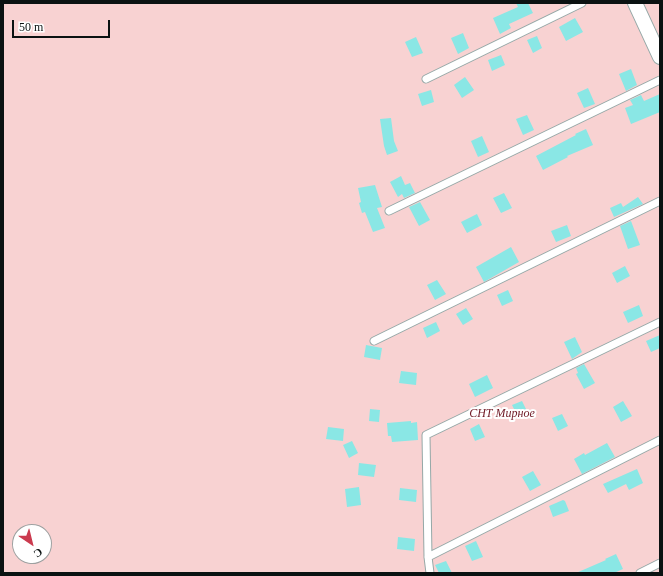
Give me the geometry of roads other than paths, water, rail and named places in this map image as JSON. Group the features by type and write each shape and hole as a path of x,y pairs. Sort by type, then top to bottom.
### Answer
{"street":[{"path":"635,3 660,57"}],"lane":[{"path":"426,79 582,3"},
{"path":"389,211 660,80"},
{"path":"374,341 660,201"},
{"path":"430,573 428,557 426,435 660,322"},
{"path":"428,557 660,440"},
{"path":"640,573 660,563"}],"park label":[{"name":"СНТ Мирное","path":"502,414"}]}
